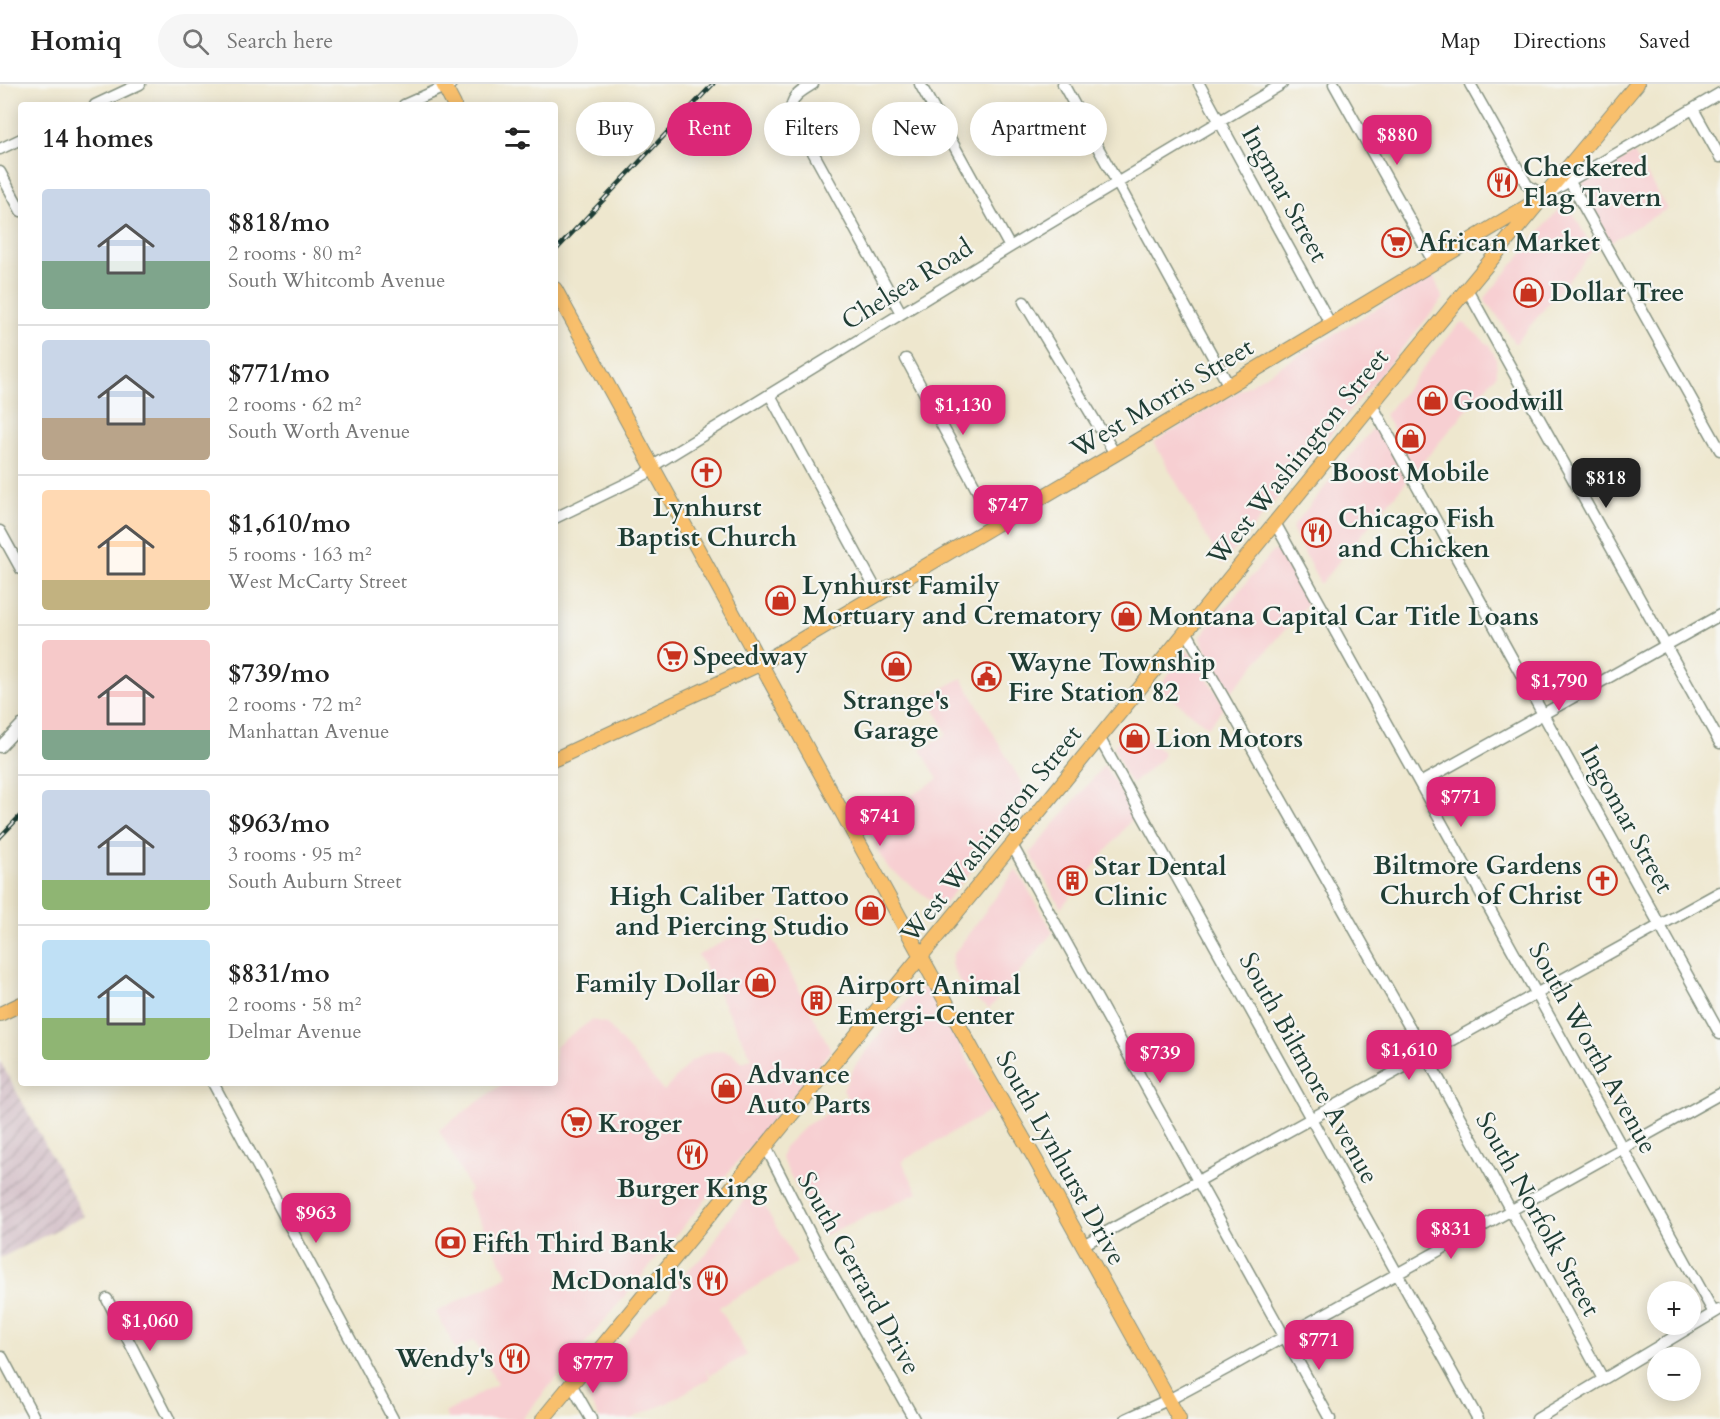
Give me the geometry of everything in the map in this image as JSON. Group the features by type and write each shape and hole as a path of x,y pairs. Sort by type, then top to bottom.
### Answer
{"main road":[{"name":"West Washington Street","path":"543,1419 1637,84"},
{"path":"446,85 453,102"},
{"name":"West Morris Street","path":"558,758 762,663 1544,196"},
{"name":"South Lynhurst Drive","path":"558,294 1179,1419"},
{"path":"0,1014 18,1005"}],"street":[{"path":"101,102 140,84"},
{"path":"813,84 795,95 791,112 901,313"},
{"path":"920,84 1010,247"},
{"path":"1063,84 1228,386"},
{"name":"Ingmar Street","path":"1199,84 1331,325"},
{"name":"Chelsea Road","path":"558,517 646,474 653,466 901,313 1282,84"},
{"path":"1334,84 1434,263"},
{"path":"1470,84 1527,185 1544,196"},
{"path":"410,102 446,85"},
{"name":"West Morris Street","path":"1544,196 1720,93"},
{"path":"1693,109 1720,157"},
{"path":"0,149 18,140"},
{"path":"0,172 18,205"},
{"path":"1570,182 1720,450"},
{"path":"1467,289 1720,743"},
{"path":"1024,302 1115,454"},
{"path":"906,359 996,525"},
{"path":"770,395 879,595"},
{"name":"Ingomar Street","path":"1372,405 1720,1034"},
{"name":"South Worth Avenue","path":"1275,523 1623,1148 1717,1311"},
{"path":"0,531 18,564"},
{"path":"1420,783 1720,615"},
{"name":"South Norfolk Street","path":"1186,632 1425,1056 1603,1379"},
{"path":"0,747 18,728"},
{"name":"South Biltmore Avenue","path":"1100,739 1478,1419"},
{"path":"1012,845 1329,1419"},
{"path":"1083,1245 1720,892"},
{"path":"215,1086 393,1419"},
{"path":"1126,1419 1168,1400 1284,1337 1720,1094"},
{"name":"South Gerrard Drive","path":"766,1147 820,1253 914,1419"},
{"path":"107,1299 169,1419"},
{"path":"1537,1419 1717,1311"},
{"path":"1,1358 35,1419"},
{"path":"571,1384 591,1419"}],"shaded area":[{"path":"1634,153 1667,209 1610,242 1582,187 1584,182"},
{"path":"1569,205 1593,250 1515,344 1494,311 1486,303 1485,298 1557,211"},
{"path":"1433,275 1443,299 1222,565 1154,442"},
{"path":"1464,323 1489,345 1496,358 1497,374 1417,469 1412,466 1385,415 1459,324"},
{"path":"1373,428 1380,429 1407,481 1320,584 1292,529 1293,526"},
{"path":"1273,551 1282,552 1309,602 1232,691 1221,676 1201,636"},
{"path":"1188,651 1225,707 1208,727 1158,687"},
{"path":"962,678 1030,798 941,908 887,867 864,825 938,779 921,750 947,734 928,696"},
{"path":"1130,726 1164,753 1162,758 1132,784 1125,774 1114,747"},
{"path":"1104,765 1135,815 1061,908 1030,853"},
{"path":"1015,871 1018,872 1053,932 989,1009 963,989 951,964 953,955"},
{"path":"763,921 831,1050 522,1419 448,1419 445,1413 497,1384 474,1340 456,1350 436,1312 508,1276 466,1194 471,1191 439,1130 500,1086 558,1086 558,1044 592,1020 606,1023 664,1091 690,1062 706,1053 721,1050 732,1053 743,1062 752,1058 698,955"},
{"path":"925,988 933,996 994,1109 902,1161 918,1193 823,1236 781,1158 784,1147 805,1126 848,1101 843,1089 855,1066 906,1001 918,989"},
{"path":"0,1061 84,1216 0,1258"},
{"path":"754,1188 797,1263 719,1307 747,1355 710,1375 704,1365 710,1378 667,1403 630,1419 600,1419 588,1398 587,1389 643,1320 667,1299 681,1276 708,1252 724,1225"}],"railway":[{"path":"558,248 713,84"},
{"path":"0,837 18,818"}],"place":[{"name":"Checkered Flag Tavern","path":"1502,182"},
{"name":"African Market","path":"1397,242"},
{"name":"Dollar Tree","path":"1529,292"},
{"name":"Goodwill","path":"1432,401"},
{"name":"Boost Mobile","path":"1410,438"},
{"name":"Lynhurst Baptist Church","path":"707,473"},
{"name":"Chicago Fish and Chicken","path":"1317,533"},
{"name":"Lynhurst Family Mortuary and Crematory","path":"781,600"},
{"name":"Montana Capital Car Title Loans","path":"1127,616"},
{"name":"Speedway","path":"672,656"},
{"name":"Strange's Garage","path":"896,666"},
{"name":"Wayne Township Fire Station 82","path":"987,677"},
{"name":"Lion Motors","path":"1135,738"},
{"name":"Biltmore Gardens Church of Christ","path":"1603,880"},
{"name":"Star Dental Clinic","path":"1073,881"},
{"name":"High Caliber Tattoo and Piercing Studio","path":"870,911"},
{"name":"Family Dollar","path":"761,983"},
{"name":"Airport Animal Emergi-Center","path":"816,1000"},
{"name":"Advance Auto Parts","path":"726,1089"},
{"name":"Kroger","path":"577,1123"},
{"name":"Burger King","path":"692,1154"},
{"name":"Fifth Third Bank","path":"451,1243"},
{"name":"McDonald's","path":"713,1280"},
{"name":"Wendy's","path":"515,1358"}]}
